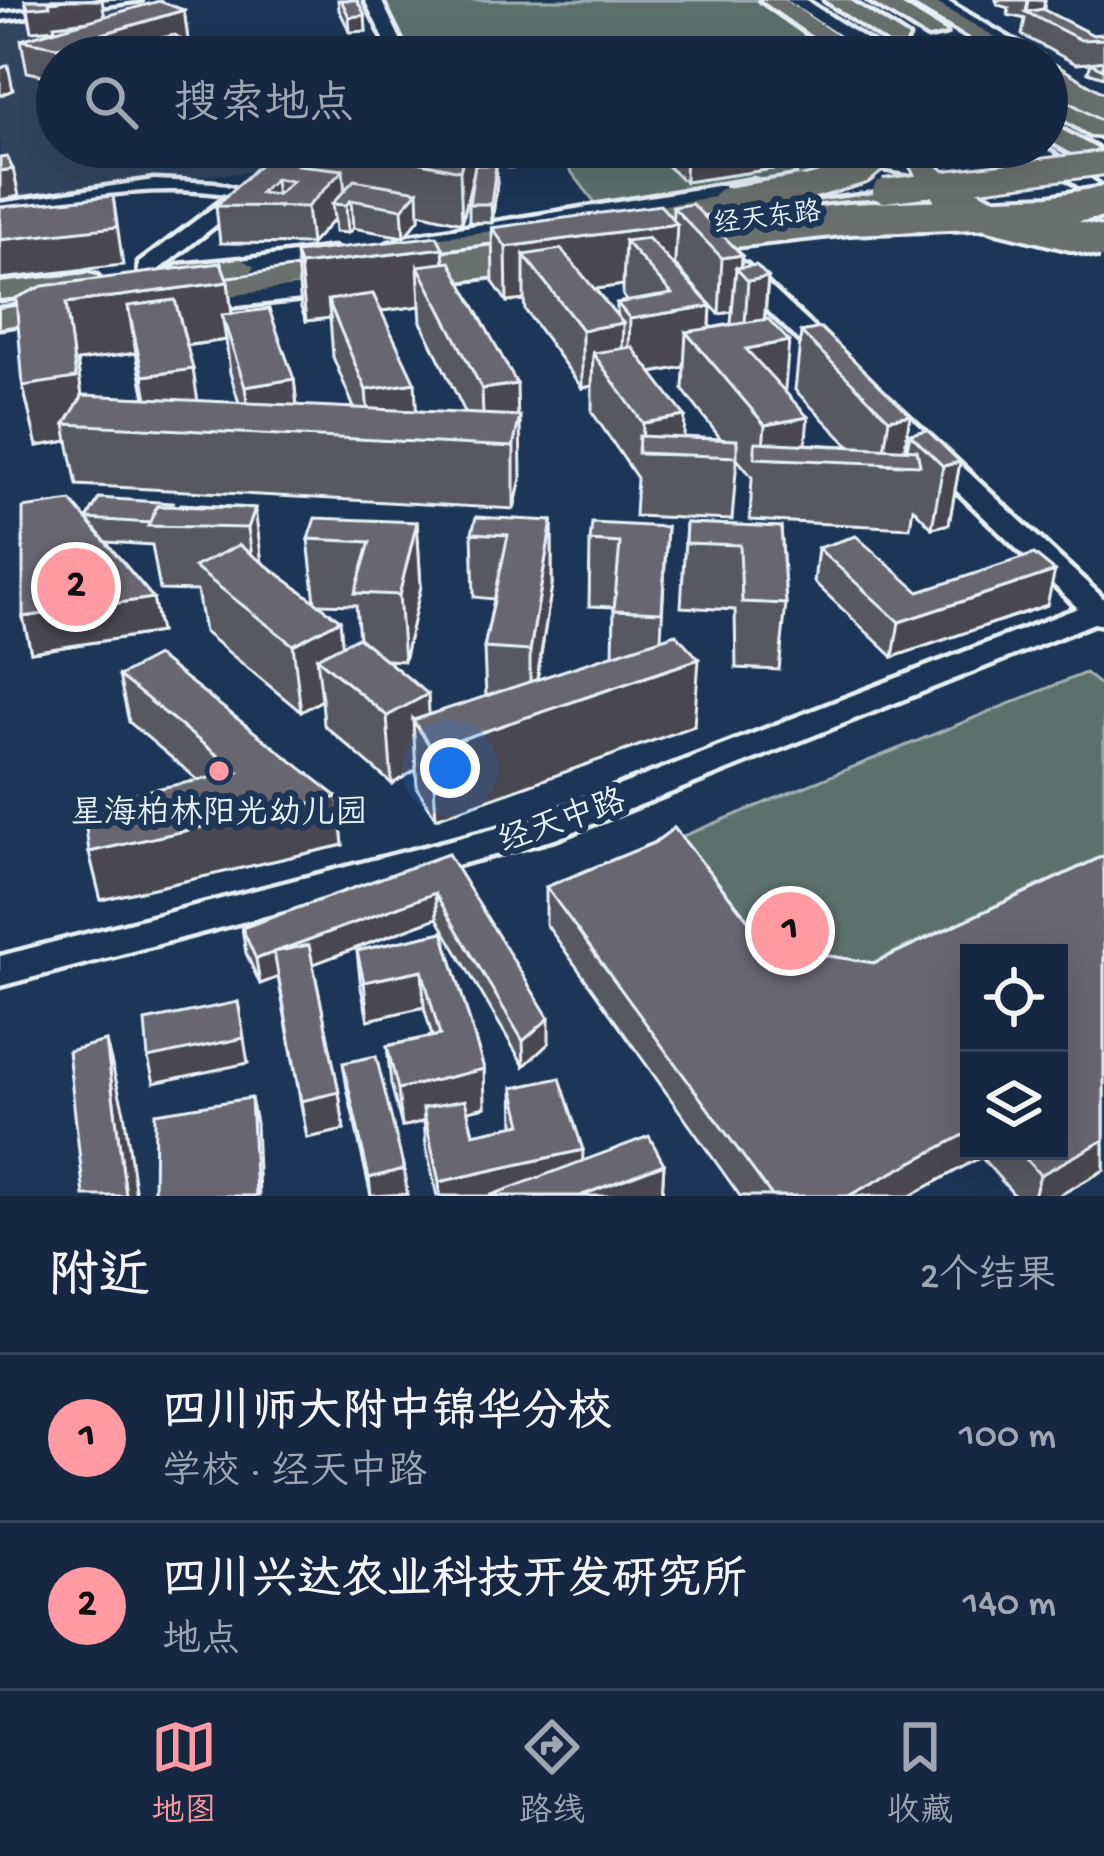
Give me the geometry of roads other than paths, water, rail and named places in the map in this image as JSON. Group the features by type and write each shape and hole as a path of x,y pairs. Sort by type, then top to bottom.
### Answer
{"highway":[{"path":"812,0 876,36"},
{"path":"836,0 884,36"},
{"path":"878,0 940,36"},
{"path":"901,0 965,36"},
{"path":"916,0 981,36"},
{"path":"781,2 816,36"},
{"path":"781,2 827,36"},
{"path":"1068,81 1104,99"},
{"path":"1068,100 1104,99"},
{"path":"1068,112 1104,133"},
{"path":"1068,143 1104,167"},
{"path":"888,196 1104,167"},
{"path":"523,236 727,203 855,176 873,168"},
{"path":"925,168 933,183 959,199 1012,220 1104,246"},
{"path":"960,168 992,192 1104,221"},
{"name":"经天东路","path":"241,267 888,196"},
{"name":"经天东路","path":"0,319 888,196"},
{"path":"109,306 422,275 849,219 1050,211 1104,200"}],"main road":[{"name":"经天东路","path":"0,291 241,267"}],"street":[{"path":"0,17 136,0"},
{"path":"373,0 391,36"},
{"path":"934,0 997,36"},
{"path":"781,2 845,36"},
{"path":"146,276 147,268 188,233 278,168"},
{"path":"241,267 665,202 843,168"},
{"path":"913,168 940,178 962,194 959,206 936,218"},
{"path":"1059,168 1104,200"},
{"path":"0,207 165,185 207,183 244,193"},
{"path":"638,250 882,215 1054,234 1104,246"},
{"path":"708,240 1102,611"},
{"path":"164,306 367,286"},
{"name":"经天中路","path":"0,971 542,830 1102,611"}],"place":[{"name":"四川兴达农业科技开发研究所","path":"76,587"},
{"name":"星海柏林阳光幼儿园","path":"219,771"},
{"name":"四川师大附中锦华分校","path":"790,931"}]}
